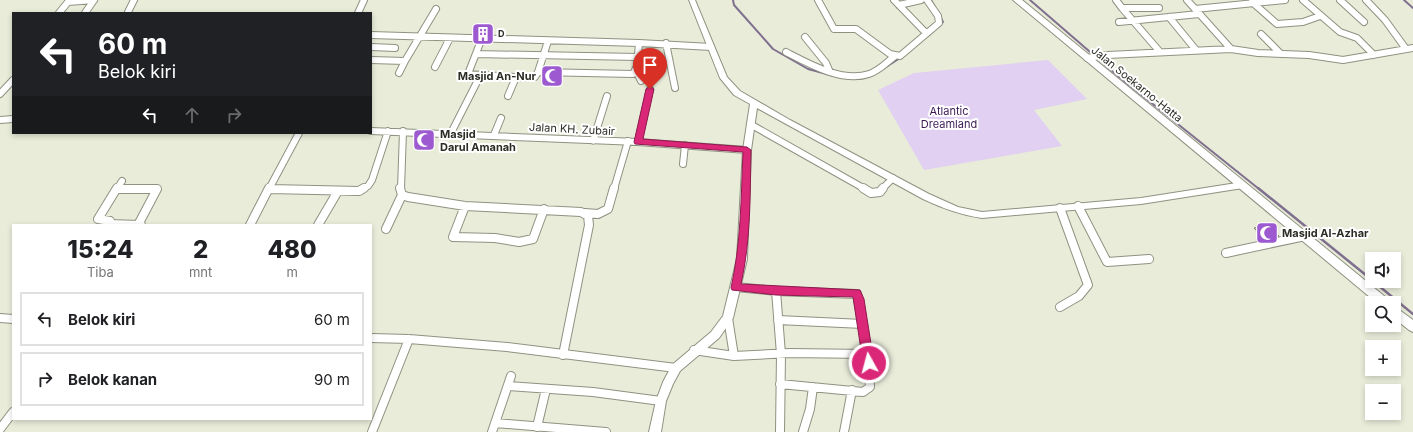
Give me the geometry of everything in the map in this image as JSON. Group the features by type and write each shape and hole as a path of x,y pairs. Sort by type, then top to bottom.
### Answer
{"main road":[{"name":"Jalan Soekarno-Hatta","path":"1017,0 1377,296"},
{"path":"1401,317 1413,327"}],"street":[{"path":"60,12 67,2 94,0"},
{"path":"86,12 94,0"},
{"path":"128,12 134,0"},
{"path":"358,12 364,0"},
{"path":"692,0 727,82 737,93 754,104 946,205 974,214 1141,201 1243,185"},
{"path":"818,0 834,29 856,29 895,56"},
{"path":"894,0 926,33"},
{"path":"899,5 922,0"},
{"path":"786,52 814,67 855,76 865,76 872,73 895,56 900,56 938,24 939,21 927,0"},
{"path":"1116,0 1132,21 1160,52"},
{"path":"1187,0 1231,49"},
{"path":"1119,22 1169,17 1252,2 1285,0"},
{"path":"1303,0 1340,32 1357,38 1374,55"},
{"path":"1340,0 1364,22"},
{"path":"1366,0 1385,20 1406,49"},
{"path":"1252,2 1280,25 1303,22 1320,16"},
{"path":"1122,8 1160,8"},
{"path":"399,73 405,60 436,9"},
{"path":"1169,17 1196,50"},
{"path":"372,34 419,37 666,44 711,47"},
{"path":"1261,34 1281,54"},
{"path":"805,37 829,70"},
{"path":"435,67 450,38"},
{"path":"482,38 468,74 480,76 534,78 538,72 548,41"},
{"path":"639,43 636,71 641,80"},
{"path":"666,44 675,88"},
{"path":"372,47 395,48"},
{"path":"1089,58 1108,55 1231,49 1309,55 1343,60 1413,48"},
{"path":"476,54 638,57"},
{"path":"372,60 405,60"},
{"path":"538,72 630,74 635,73 636,71"},
{"path":"451,133 480,76"},
{"path":"508,96 516,77"},
{"path":"0,94 12,81"},
{"path":"638,142 650,89"},
{"path":"593,140 607,96"},
{"path":"655,432 661,401 668,382 676,368 694,350 715,335 728,318 736,288 743,248 747,150 754,104"},
{"path":"494,135 501,118"},
{"path":"0,120 12,120"},
{"path":"750,124 870,193 880,192 893,178"},
{"name":"Jalan KH. Zubair","path":"372,131 403,131 628,141 747,150"},
{"path":"270,189 359,191 368,186 388,131"},
{"path":"386,229 402,195 400,187 403,131"},
{"path":"251,224 298,134"},
{"path":"402,195 465,206 544,209 598,214 608,209 628,141"},
{"path":"683,164 685,145"},
{"path":"107,224 110,221 98,219 122,181"},
{"path":"117,189 157,189 139,224"},
{"path":"319,224 338,191"},
{"path":"465,206 453,237 468,239 494,238 527,241 532,239 544,209"},
{"path":"1078,206 1107,262 1149,259"},
{"path":"1060,208 1088,284 1079,296 1060,307"},
{"path":"563,355 588,225 589,218 585,213"},
{"path":"1226,253 1304,236"},
{"path":"736,288 776,291 855,293 860,299 868,354 870,387 868,390 862,392 780,384"},
{"path":"776,291 781,354 780,432"},
{"path":"0,318 12,319"},
{"path":"728,318 734,356"},
{"path":"778,320 863,324"},
{"path":"372,338 409,339 507,347 676,368"},
{"path":"372,432 409,339"},
{"path":"694,350 734,356 781,354 868,354"},
{"path":"492,432 511,376"},
{"path":"508,386 593,392 661,401"},
{"path":"803,432 810,409 813,387"},
{"path":"537,427 546,389"},
{"path":"844,432 852,390"},
{"path":"0,429 12,413"},
{"path":"495,423 606,432"}],"green space":[{"name":"Atlantic Dreamland","path":"1048,60 1087,99 1034,110 1062,146 924,170 878,90 914,73"}],"building":[{"name":"Masjid Al-Azhar","path":"1268,225 1279,236 1264,239 1254,228"}],"waterway":[{"path":"733,0 734,5 773,49 808,69 834,76"},
{"path":"931,0 935,7"},
{"path":"1030,0 1119,77 1259,189"},
{"path":"1404,0 1413,8"},
{"path":"928,36 943,22 940,16"},
{"path":"880,71 900,58"},
{"path":"859,79 870,76"},
{"path":"1258,188 1365,274"},
{"path":"1381,288 1413,314"}],"place":[{"name":"D","path":"483,34"},
{"name":"Masjid An-Nur","path":"552,76"},
{"name":"Masjid Darul Amanah","path":"424,140"},
{"name":"Masjid Al-Azhar","path":"1267,233"}],"route":[{"path":"650,89 638,142 747,150 744,243 736,288 776,291 856,293 860,299 869,363"}]}
